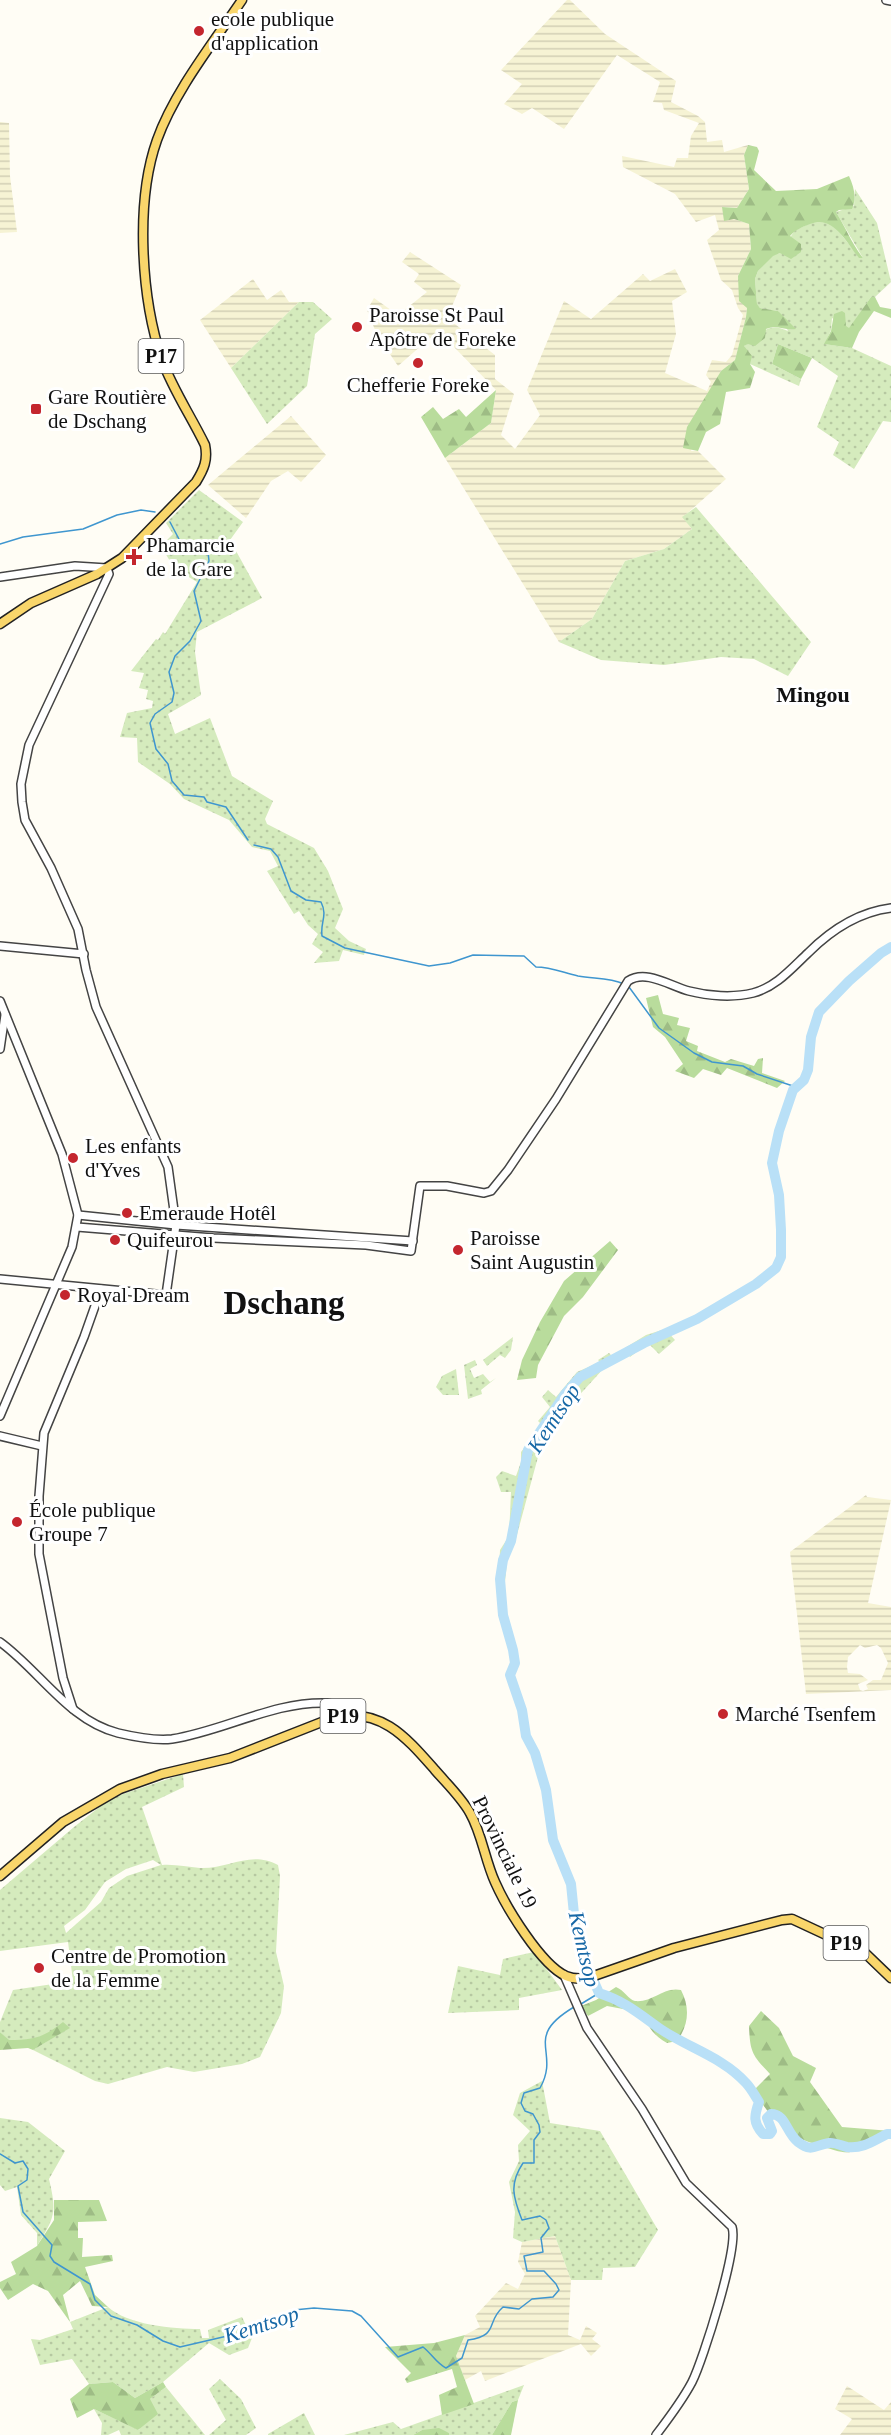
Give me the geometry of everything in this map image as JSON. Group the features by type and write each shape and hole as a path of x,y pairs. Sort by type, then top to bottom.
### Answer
{"main road":[{"name":"P17","path":"0,624 31,603 107,568 122,558 196,482 203,470 207,456 199,433 172,384 151,323 146,272 145,206 150,164 158,138 189,81 242,0"},
{"name":"Provinciale 19","path":"0,1876 63,1822 120,1789 162,1774 230,1758 332,1718 369,1716 398,1731 457,1795 474,1820 494,1880 506,1903 546,1961 564,1976"},
{"name":"P19","path":"564,1976 577,1979 592,1977 674,1948 776,1921 792,1919 865,1953 891,1978"}],"street":[{"path":"886,0 891,1"},
{"path":"0,577 30,571 75,567 107,568 109,574 32,737 21,784 25,819 51,868 78,929 96,1007 166,1161 173,1191 176,1225 166,1295 0,1279"},
{"path":"77,1227 176,1235 366,1245 411,1251 420,1186 447,1186 484,1193 491,1191 556,1099 628,981 641,976 701,993 752,994 784,977 819,942 835,930 869,913 891,908"},
{"path":"0,946 84,954"},
{"path":"0,1001 62,1154 78,1215 72,1247 0,1416"},
{"path":"0,1049 5,1012"},
{"path":"78,1215 176,1225 413,1241"},
{"path":"73,1709 63,1678 39,1554 42,1446 44,1433 84,1337 101,1289"},
{"path":"0,1436 42,1446"},
{"path":"0,1642 73,1709 96,1725 117,1733 158,1740 199,1734 297,1705 329,1703 342,1708 350,1716"},
{"path":"564,1976 587,2028 642,2109 686,2183 732,2227 734,2233 727,2270 693,2381 656,2435"}],"shaded area":[{"path":"567,0 570,0 605,34 676,81 671,102 705,122 707,142 722,140 724,152 748,145 744,155 749,189 737,208 722,207 734,219 749,224 751,249 738,276 747,308 735,360 721,371 708,395 691,451 698,451 726,479 683,517 692,529 664,549 625,561 592,619 559,642 445,458 491,423 496,390 454,347 430,338 398,366 377,335 367,310 374,298 398,315 427,292 414,282 419,274 402,262 410,252 461,285 447,318 495,355 495,379 514,394 501,435 515,449 540,415 527,390 564,301 591,319 643,274 650,281 675,269 687,292 672,301 676,334 665,373 707,391 711,382 706,375 712,360 726,362 732,355 743,315 732,290 721,280 707,240 719,230 715,215 696,222 675,194 623,167 622,156 674,167 677,158 688,158 691,136 699,123 664,110 662,103 653,102 660,82 617,55 564,129 532,108 522,114 504,104 522,84 501,70"},
{"path":"0,122 9,123 10,176 17,232 0,233"},
{"path":"253,279 267,300 281,290 289,302 299,302 231,368 200,320"},
{"path":"291,416 326,455 301,482 288,471 271,481 246,518 208,485"},
{"path":"866,1495 891,1500 868,1603 891,1607 891,1690 806,1694 790,1552","holes":["860,1645 865,1648 877,1645 881,1648 888,1663 881,1680 873,1680 866,1685 868,1689 863,1691 860,1690 858,1684 868,1680 860,1674 848,1673 847,1667 848,1657"]},
{"path":"555,2236 571,2280 568,2335 580,2340 586,2326 597,2333 592,2339 601,2346 591,2356 581,2344 485,2381 481,2371 465,2380 456,2356 465,2335 480,2327 475,2316 506,2283 518,2289 525,2274 518,2262 522,2242"},
{"path":"847,2386 884,2410 891,2402 891,2435 840,2435 852,2419 835,2409"}],"green space":[{"path":"748,145 757,147 759,151 754,170 776,191 817,189 849,176 854,192 854,205 852,209 836,212 863,258 859,258 832,226 818,222 801,228 790,236 801,244 801,252 791,259 780,253 773,256 758,271 755,279 757,304 760,308 778,311 796,329 777,327 766,329 765,338 755,346 748,344 744,346 752,356 750,364 755,372 750,388 726,392 720,424 706,432 698,451 683,448 687,427 721,371 735,360 746,317 747,308 739,301 738,276 751,249 749,224 734,219 724,221 722,207 737,208 749,189 744,155"},
{"path":"855,189 877,223 891,282 875,297 871,297 849,329 832,318 831,330 825,344 852,348 891,366 891,422 883,421 854,469 833,455 839,442 817,427 838,376 812,358 778,344 772,364 801,379 799,386 750,364 744,346 769,328 788,331 778,311 760,308 757,305 755,279 758,271 773,255 780,253 795,230 818,220 825,221 836,228 859,257 863,258 836,212 854,206"},
{"path":"871,297 875,297 880,307 891,309 891,318 874,311 859,332 852,348 824,344 831,331 834,314 842,311 845,313 846,326 849,328"},
{"path":"299,302 313,302 332,319 315,334 307,386 267,424 231,368"},
{"path":"778,344 812,358 801,379 772,364"},
{"path":"496,390 491,423 445,458 421,417 433,407 443,419 459,409 466,417"},
{"path":"199,490 243,522 230,540 262,598 197,632 195,652 201,695 168,714 175,734 210,718 232,776 273,801 265,819 267,824 314,848 328,871 343,909 335,928 349,941 366,949 364,955 343,950 339,961 314,963 323,952 312,944 318,934 308,925 299,911 294,914 267,871 278,866 270,851 252,847 229,820 184,799 170,784 138,762 137,738 120,737 127,713 152,708 153,701 146,699 148,690 139,688 144,673 131,671 156,639 158,640 163,632 165,634 197,582 174,568 161,546 173,534 166,523"},
{"path":"696,507 811,642 788,676 754,659 721,657 664,665 601,660 559,642 592,619 625,561 664,549 692,529 682,517"},
{"path":"658,995 663,1014 679,1018 677,1025 690,1028 686,1041 698,1046 697,1051 725,1062 731,1059 754,1066 758,1059 763,1058 762,1073 785,1081 777,1088 727,1068 721,1075 703,1069 694,1078 675,1071 683,1064 665,1037 653,1027 646,998"},
{"path":"610,1241 618,1250 583,1297 564,1316 538,1365 536,1378 517,1380 522,1360 540,1322 564,1281"},
{"path":"665,1329 675,1340 659,1354 648,1343 630,1357 628,1354 604,1368 574,1401 568,1398 538,1457 515,1542 508,1553 504,1591 498,1589 500,1550 509,1536 511,1492 501,1492 496,1477 502,1471 516,1476 521,1462 521,1452 542,1425 538,1421 550,1407 542,1397 548,1390 556,1397 577,1372 600,1362 598,1360 609,1353 612,1356 646,1335"},
{"path":"513,1337 511,1350 505,1358 500,1355 487,1366 483,1360"},
{"path":"475,1360 477,1365 470,1369 474,1378 483,1374 490,1382 496,1378 481,1390 482,1394 468,1399 464,1365"},
{"path":"456,1369 459,1395 443,1395 436,1387 442,1376"},
{"path":"183,1774 184,1787 142,1807 162,1865 211,1868 258,1859 278,1865 280,1876 276,1952 284,1986 281,2013 260,2057 242,2064 194,2072 167,2067 108,2084 95,2081 33,2050 69,2028 32,2040 8,2040 0,2032 0,2022 13,1990 73,1981 68,1942 0,1951 0,1890 111,1798","holes":["153,1860 161,1865 127,1876 109,1888 101,1902 66,1933 64,1926 85,1910 105,1882 126,1869"]},
{"path":"534,1952 562,1990 519,1998 519,2010 448,2013 458,1966 500,1975 503,1959"},
{"path":"616,1987 635,2001 647,2000 669,1990 681,1990 686,2003 687,2016 684,2029 677,2041 667,2043 661,2039 639,2012 607,2006 588,2016 581,2006 596,2000"},
{"path":"761,2011 779,2028 793,2056 816,2068 810,2082 842,2127 891,2131 891,2137 885,2135 852,2152 838,2151 807,2142 792,2131 779,2111 769,2113 753,2091 770,2074 753,2053 750,2042 749,2026"},
{"path":"63,2022 70,2028 33,2050 28,2048 0,2050 0,2032 9,2040 31,2039 50,2032"},
{"path":"542,2081 550,2123 600,2131 658,2230 635,2267 603,2268 602,2280 571,2280 555,2236 522,2242 513,2238 515,2212 509,2182 519,2161 518,2145 530,2131 513,2115 520,2093"},
{"path":"0,2118 28,2122 65,2151 49,2179 53,2214 37,2246 37,2233 21,2215 17,2187 5,2191 0,2185"},
{"path":"54,2200 99,2200 107,2221 78,2222 78,2238 83,2238 82,2257 112,2255 113,2261 85,2267 95,2295 108,2307 92,2306 80,2281 63,2295 70,2322 48,2291 33,2284 8,2300 0,2288 0,2282 16,2274 11,2262 37,2246 54,2220"},
{"path":"108,2307 139,2322 164,2327 200,2329 202,2338 209,2338 208,2330 242,2317 252,2338 248,2348 229,2355 209,2343 163,2382 135,2398 113,2382 89,2384 72,2359 40,2365 31,2339 40,2340 73,2329 70,2322"},
{"path":"465,2335 456,2356 474,2404 442,2415 439,2395 457,2387 452,2369 407,2383 405,2379 411,2373 385,2347 434,2343"},
{"path":"220,2379 241,2399 256,2428 246,2435 209,2435 226,2420 209,2389"},
{"path":"113,2382 135,2398 163,2382 166,2387 150,2399 158,2414 138,2430 94,2409 77,2418 70,2399 89,2384"},
{"path":"524,2385 518,2400 512,2402 492,2435 449,2435 449,2433 422,2430 413,2435 344,2435 393,2422 401,2429"},
{"path":"166,2387 205,2435 121,2435 119,2430 108,2435 101,2435 102,2423 94,2409 139,2430 150,2399"},
{"path":"518,2400 511,2435 492,2435 512,2402"},
{"path":"304,2413 315,2435 268,2435 268,2434"},
{"path":"439,2428 449,2435 413,2435 422,2430"}],"waterway":[{"path":"0,544 23,537 83,529 117,515 141,510 155,512"},
{"path":"170,522 181,543 208,552 209,561 194,591 201,621 190,641 175,656 169,672 174,693 172,702 155,714 150,723 156,749 168,764 172,781 184,795 204,797 207,802 226,807 248,840"},
{"path":"254,845 271,849 278,857 291,891 306,900 321,902 324,911 322,936 345,948 429,966 450,963 473,955 524,956 536,967 578,976 613,980 624,984"},
{"name":"Kemtsop","path":"891,947 849,981 819,1012 811,1037 808,1070 804,1080 793,1090 779,1131 772,1163 779,1195 781,1230 781,1257 776,1268 756,1284 697,1319 644,1343 580,1377 565,1394 528,1450 511,1541 503,1560 500,1579 503,1615 515,1663 510,1675 522,1710 526,1736 535,1753 546,1790 553,1840 571,1884 575,1924 581,1952 599,1993 637,2012 670,2035 715,2059 737,2074 748,2085 759,2102 755,2119 763,2134 770,2134 772,2131 767,2118 771,2114 780,2117 794,2138 810,2148 831,2143 858,2147 891,2134"},
{"path":"629,987 659,1028 694,1053 712,1062 743,1066 757,1074 796,1087"},
{"name":"Kemtsop","path":"581,2004 599,1993"},
{"name":"Kemtsop","path":"0,2154 15,2163 23,2161 28,2169 27,2180 18,2186 23,2212 52,2245 50,2256 54,2262 90,2284 95,2300 111,2316 137,2325 163,2341 180,2347 253,2330 294,2310 314,2308 352,2311 361,2316 398,2357 423,2347 446,2368 462,2358 468,2340 478,2338 488,2332 494,2318 503,2307 519,2309 532,2299 553,2297 559,2290 544,2271 527,2271 524,2256 543,2252 541,2238 549,2228 546,2220 540,2216 522,2220 516,2204 514,2184 523,2163 534,2163 534,2140 540,2132 533,2114 525,2111 521,2103 524,2093 540,2088 547,2064 546,2036 558,2018 574,2007"}],"place":[{"name":"ecole publique d'application","path":"199,31"},
{"name":"Paroisse St Paul Apôtre de Foreke","path":"357,327"},
{"name":"Chefferie Foreke","path":"418,363"},
{"name":"Gare Routière de Dschang","path":"36,409"},
{"name":"Phamarcie de la Gare","path":"134,557"},
{"name":"Les enfants d'Yves","path":"73,1158"},
{"name":"Emeraude Hotêl","path":"127,1213"},
{"name":"Quifeurou","path":"115,1240"},
{"name":"Paroisse Saint Augustin","path":"458,1250"},
{"name":"Royal Dream","path":"65,1295"},
{"name":"École publique Groupe 7","path":"17,1522"},
{"name":"Marché Tsenfem","path":"723,1714"},
{"name":"Centre de Promotion de la Femme","path":"39,1968"}],"district":[{"name":"Mingou","path":"813,694"},
{"name":"Dschang","path":"284,1302"}]}
